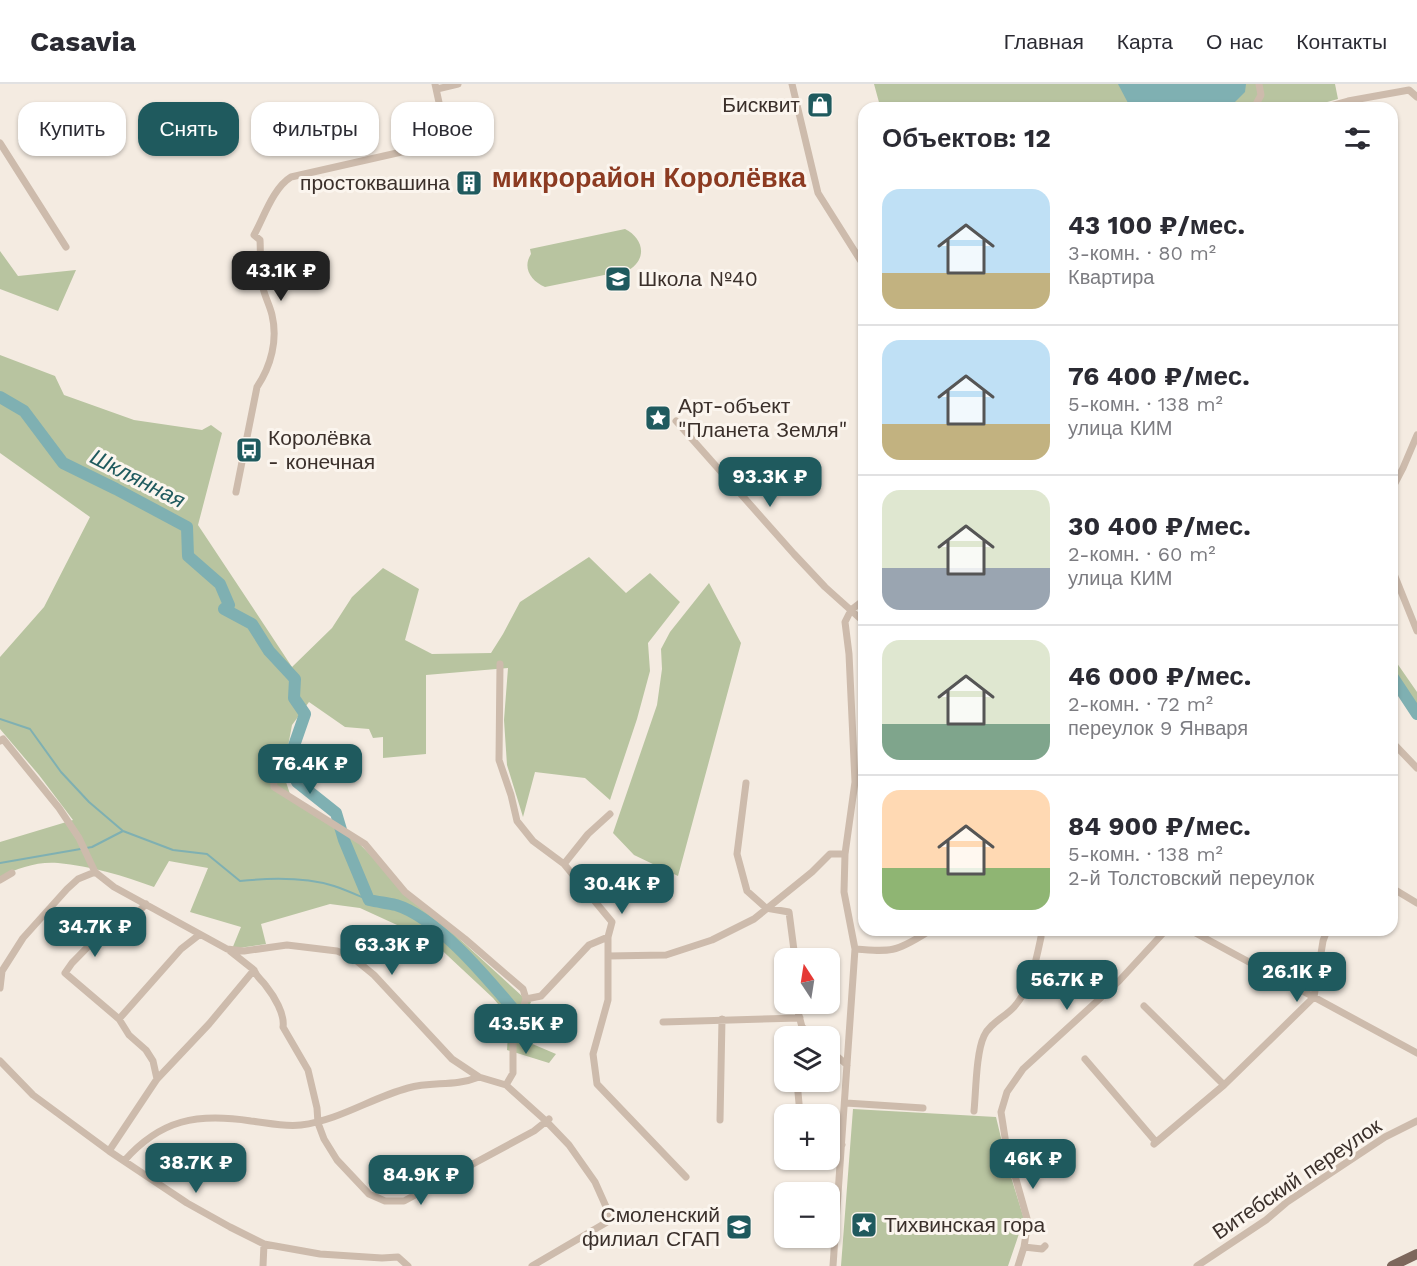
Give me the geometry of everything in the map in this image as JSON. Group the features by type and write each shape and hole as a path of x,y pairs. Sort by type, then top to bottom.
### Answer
{"main road":[{"path":"1392,1266 1417,1254"}],"street":[{"path":"236,492 257,387 264,377 275,344 272,313 261,280 260,240 254,235 278,189 284,181 291,177 428,146 426,138 440,108 436,86 458,84"},
{"path":"792,84 818,194 858,257"},
{"path":"1257,102 1261,95 1259,84"},
{"path":"1344,102 1409,90 1417,96"},
{"path":"0,143 66,247"},
{"path":"676,421 794,554 825,587 858,616"},
{"path":"1398,478 1417,435"},
{"path":"1398,584 1417,631"},
{"path":"833,1266 855,949 844,891 844,854 855,783 849,654 844,622 851,610 858,605"},
{"path":"500,664 499,760 517,821 533,841 564,864 612,922 608,937 608,1000 594,1054 597,1084 686,1177"},
{"path":"0,741 3,739 59,808 82,844 95,872 114,886 227,950 254,970 273,997 284,1020 283,1027 308,1070 318,1123 324,1139 337,1160 369,1194 385,1201 404,1201 534,1131 547,1120"},
{"path":"1398,748 1417,768"},
{"path":"273,770 274,787 365,844 405,892 523,989 526,999 513,1038 513,1073 506,1085"},
{"path":"746,783 738,854 747,891 766,908 789,912 794,948"},
{"path":"564,864 588,834 610,814"},
{"path":"608,956 666,955 712,940 754,920 812,873 830,854 844,854"},
{"path":"0,988 2,971 23,938 67,889 78,879 95,872"},
{"path":"0,880 12,873"},
{"path":"1398,892 1417,903"},
{"path":"146,904 135,915 120,914 72,963 65,974 118,1019 129,1035 146,1050 153,1061 157,1079"},
{"path":"118,1019 181,949 199,934"},
{"path":"855,949 885,952 903,947 921,936"},
{"path":"1018,1266 1028,1222 1006,1144 1001,1112 1007,1092 1023,1070 1119,981 1160,936"},
{"path":"1202,936 1417,1053"},
{"path":"1085,1059 1155,1143 1224,1085 1314,997 1325,936"},
{"path":"526,999 541,996 589,945 608,937"},
{"path":"975,1111 979,1061 984,1035 998,1019 1014,1007 1026,990 1041,937"},
{"path":"227,950 244,951 287,945 337,951 352,957 374,975 452,1059 479,1077 506,1085 547,1120 569,1145 595,1182 613,1219 532,1266"},
{"path":"109,1151 157,1079 209,1024 254,970"},
{"path":"1144,1005 1224,1085"},
{"path":"799,1014 802,1026"},
{"path":"663,1022 800,1018"},
{"path":"720,1120 722,1019"},
{"path":"840,1059 847,1065"},
{"path":"0,1062 33,1095 109,1151 187,1203 230,1227 264,1244 321,1254 398,1257 408,1266"},
{"path":"124,1161 137,1147 159,1130 183,1123 214,1117 282,1126 318,1123 408,1088 464,1083 479,1077"},
{"path":"846,1103 923,1108"},
{"name":"Витебский переулок","path":"1197,1266 1266,1220 1287,1202 1385,1137 1417,1121"},
{"path":"263,1266 264,1244"},
{"path":"1024,1246 1042,1249 1045,1246"}],"green space":[{"path":"874,84 1335,84 1338,99 1327,102 879,102"},
{"path":"625,229 636,238 641,248 639,260 629,270 545,287 529,274 527,264 531,254 530,249"},
{"path":"0,251 18,276 76,270 58,311 0,289"},
{"path":"0,355 55,376 64,395 134,420 202,430 211,425 222,433 198,525 292,667 332,628 352,597 383,568 419,589 405,640 432,654 491,653 520,602 589,557 626,593 650,573 680,602 648,643 650,671 610,800 585,778 535,772 523,817 507,765 504,720 508,668 426,675 426,754 383,758 383,737 373,738 369,729 345,727 309,702 292,725 283,773 291,797 343,827 396,881 531,1002 516,1037 556,1054 549,1063 507,1050 509,1017 493,998 432,941 360,908 330,904 261,924 266,944 232,949 241,927 190,912 208,868 169,861 154,887 83,866 58,863 28,866 0,877 0,842 73,820 0,729 0,657 44,607 90,517 0,453"},
{"path":"709,583 741,643 678,876 634,855 613,833 657,705 662,669 661,649 670,632"},
{"path":"1398,665 1417,692 1417,718 1398,689"},
{"path":"853,1109 996,1117 1024,1219 1008,1266 841,1266"}],"water":[{"path":"1118,84 1246,84 1245,92 1235,102 1127,102"}],"waterway":[{"name":"Шклянная","path":"0,397 24,411 63,463 187,527 188,556 220,584 229,605 224,609 252,624 269,651 295,679 294,698 305,714 288,763 297,782 336,813 344,840 369,900 396,905 412,912 428,922 461,951 515,1011 514,1036"},
{"path":"1398,685 1417,714"},
{"path":"0,719 30,729 61,772 89,802 123,831 173,850 207,854 240,881 275,879 311,881 334,886 369,900"},
{"path":"0,863 92,847 123,831"}],"place":[{"name":"Бисквит","path":"820,105"},
{"name":"простоквашина","path":"469,183"},
{"name":"Школа №40","path":"618,279"},
{"name":"Арт-объект \"Планета Земля\"","path":"658,418"},
{"name":"Королёвка - конечная","path":"249,450"},
{"name":"Тихвинская гора","path":"864,1225"},
{"name":"Смоленский филиал СГАП","path":"739,1227"}],"district":[{"name":"микрорайон Королёвка","path":"649,178"}]}
